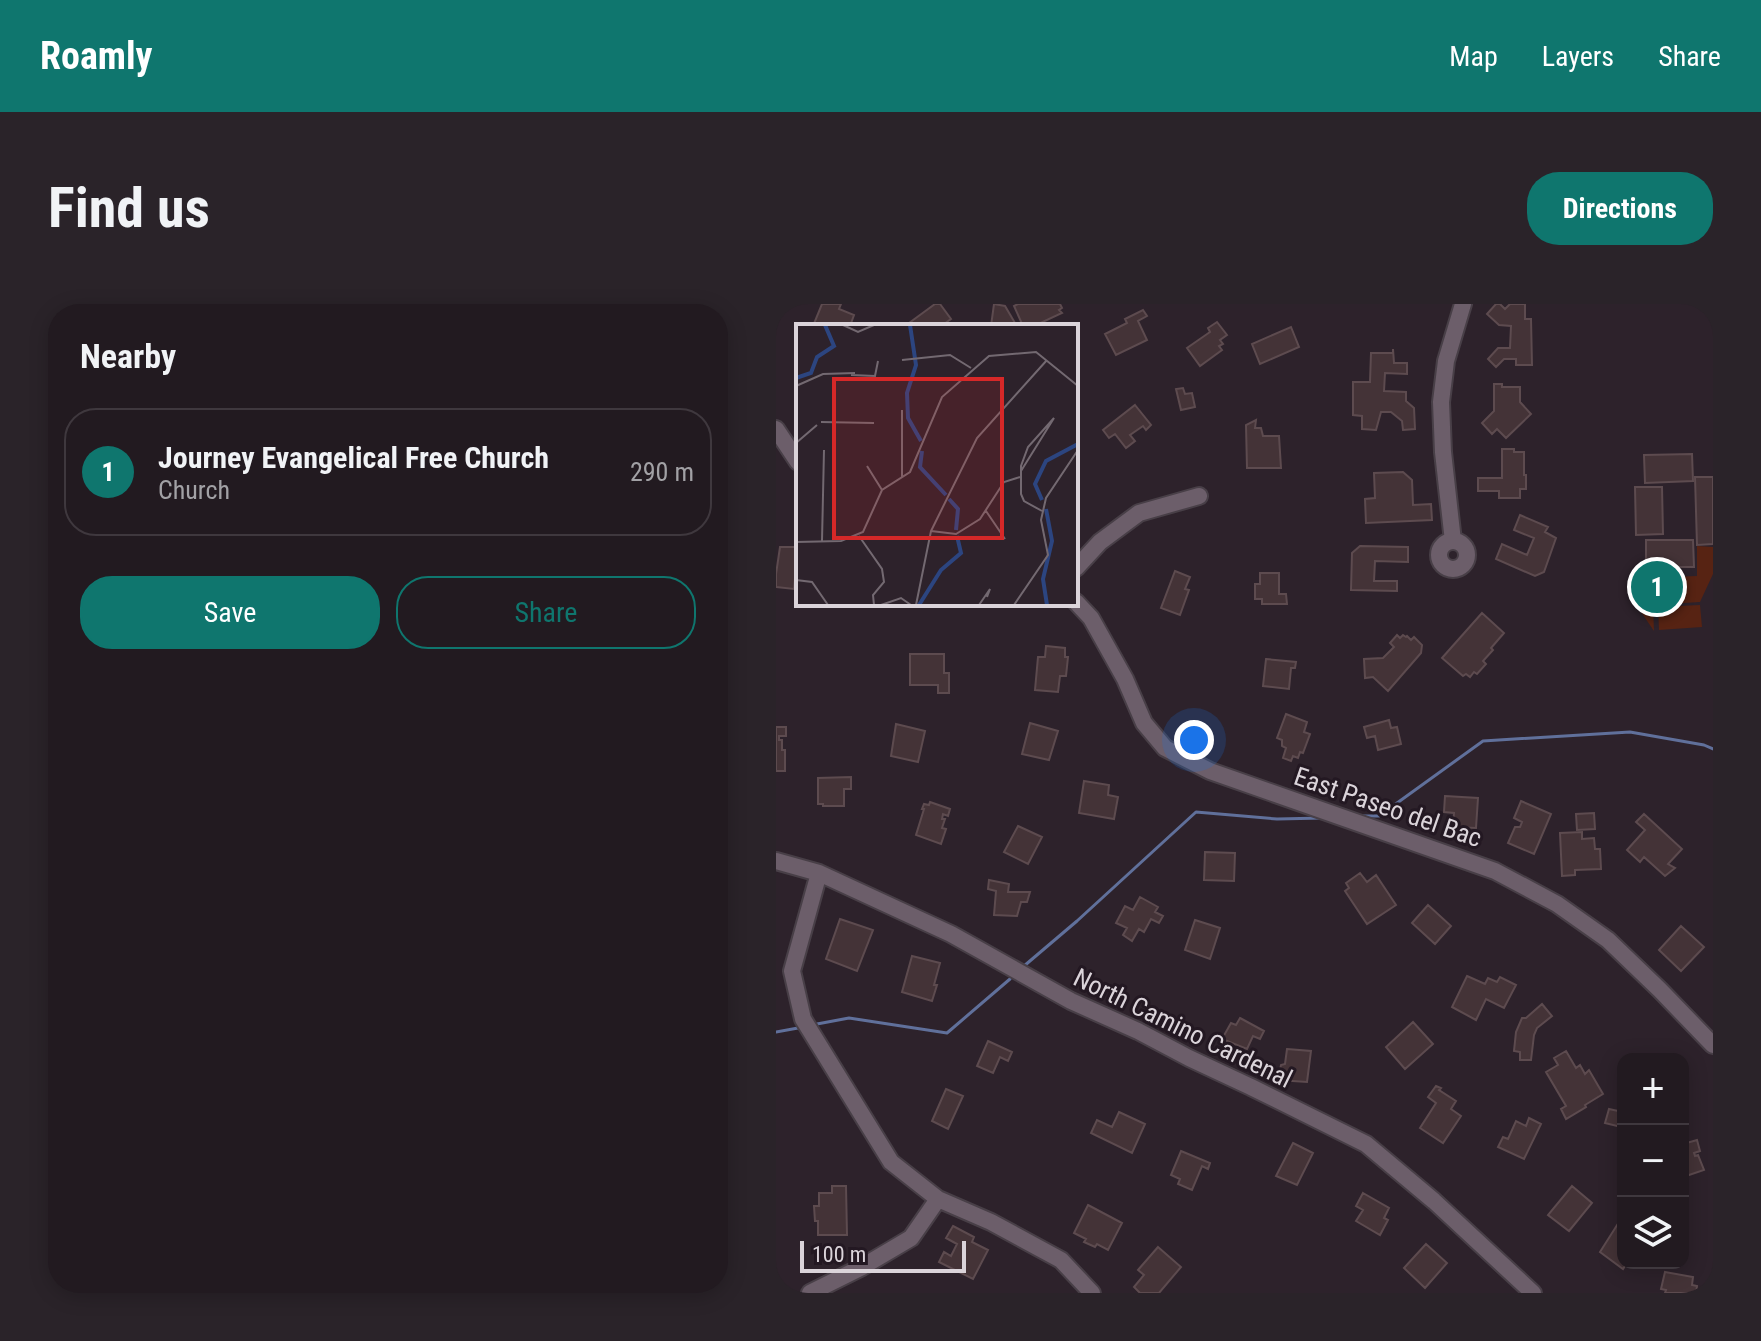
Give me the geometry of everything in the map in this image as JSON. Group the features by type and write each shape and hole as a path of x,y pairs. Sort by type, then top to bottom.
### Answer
{"street":[{"path":"1453,541 1441,402 1446,361 1463,304"},
{"path":"776,429 796,459"},
{"path":"1078,566 1100,542 1139,513 1199,496"},
{"name":"East Paseo del Bac","path":"1078,604 1091,618 1124,677 1144,723 1165,748 1210,771 1495,871 1557,904 1608,940 1713,1045"},
{"name":"North Camino Cardenal","path":"776,861 819,873 951,934 1058,994 1366,1144 1434,1201 1533,1293"},
{"path":"819,873 792,971 803,1019 891,1162 938,1199 991,1222 1061,1260 1092,1293"},
{"path":"810,1293 911,1238 938,1199"}],"shaded area":[{"path":"1697,546 1713,547 1713,574 1700,602 1653,605 1654,631 1641,612 1640,584 1645,578 1697,576"},
{"path":"1700,605 1702,627 1659,630 1658,607"}],"building":[{"path":"822,304 841,304 839,309 854,315 851,324 814,324"},
{"path":"935,304 940,304 951,319 944,324 908,324"},
{"path":"994,304 1005,306 1015,323 1015,324 991,324"},
{"path":"1060,304 1062,313 1038,324 1022,324 1014,306"},
{"path":"1496,304 1505,309 1510,304 1525,304 1525,319 1531,319 1532,365 1516,365 1516,359 1504,359 1496,367 1488,359 1498,348 1510,348 1511,326 1499,325 1487,314"},
{"path":"1143,310 1147,316 1138,321 1147,340 1116,355 1105,334 1127,323 1125,319"},
{"path":"1217,322 1227,335 1220,340 1222,350 1200,366 1187,348 1210,332 1208,328"},
{"path":"1291,327 1299,347 1260,364 1252,344"},
{"path":"1393,349 1394,363 1407,363 1407,374 1385,373 1384,391 1406,392 1406,401 1414,408 1415,429 1403,430 1402,421 1391,412 1381,412 1376,430 1362,429 1362,416 1353,415 1353,382 1370,382 1371,353 1393,353"},
{"path":"1494,384 1520,387 1520,402 1531,414 1506,438 1497,429 1492,434 1482,423 1494,411"},
{"path":"1183,388 1185,394 1192,393 1195,407 1181,410 1176,389"},
{"path":"1135,405 1151,425 1146,430 1143,426 1130,435 1135,441 1126,448 1115,434 1109,438 1103,430"},
{"path":"1256,420 1255,428 1261,428 1263,436 1279,436 1281,468 1247,468 1246,425"},
{"path":"1502,449 1524,452 1526,489 1520,489 1520,498 1499,498 1499,491 1478,491 1478,478 1502,478"},
{"path":"1692,454 1693,481 1645,483 1644,455"},
{"path":"1403,472 1412,480 1413,505 1431,504 1432,520 1366,523 1365,499 1375,498 1374,473"},
{"path":"1695,477 1713,477 1713,544 1697,545"},
{"path":"1635,487 1662,487 1663,534 1636,535"},
{"path":"1520,515 1548,527 1545,532 1556,538 1544,572 1535,576 1496,559 1502,544 1527,555 1534,538 1514,530"},
{"path":"1646,540 1693,540 1694,567 1646,567"},
{"path":"1360,546 1408,547 1408,562 1375,561 1374,581 1397,581 1397,591 1351,590 1352,553"},
{"path":"780,547 796,547 794,589 776,587"},
{"path":"1175,571 1190,577 1180,615 1161,608"},
{"path":"1260,573 1279,573 1279,594 1286,594 1287,604 1262,604 1262,599 1255,599 1255,584 1260,584"},
{"path":"1482,613 1504,633 1491,648 1493,650 1483,661 1486,664 1477,674 1474,672 1470,677 1466,674 1463,676 1442,658"},
{"path":"1397,635 1400,638 1407,636 1411,640 1414,637 1422,645 1421,653 1388,691 1373,677 1365,678 1364,659 1383,658 1394,647 1390,643"},
{"path":"1046,646 1065,648 1065,657 1068,657 1066,676 1060,676 1058,692 1035,690 1038,657 1045,657"},
{"path":"910,654 944,654 944,673 949,673 949,693 938,693 938,685 910,685"},
{"path":"1266,659 1296,662 1295,668 1291,668 1289,689 1263,686"},
{"path":"1286,714 1307,722 1304,732 1310,734 1303,753 1300,752 1298,758 1293,756 1291,761 1283,758 1286,748 1277,738"},
{"path":"1389,720 1391,728 1397,727 1401,744 1378,750 1375,736 1367,738 1364,727"},
{"path":"1030,723 1058,731 1049,760 1022,754"},
{"path":"896,724 925,731 918,762 891,756"},
{"path":"776,727 786,727 786,736 779,736 782,750 785,750 785,771 776,771"},
{"path":"851,777 851,789 844,789 844,806 818,804 818,778"},
{"path":"1084,781 1109,785 1108,795 1118,797 1114,819 1079,813"},
{"path":"1445,796 1478,798 1476,828 1453,827 1454,813 1444,812"},
{"path":"1521,801 1551,814 1534,854 1508,843 1515,827 1520,827 1522,822 1514,818"},
{"path":"930,802 950,809 948,816 943,814 942,828 946,829 941,844 916,835 924,804 929,805"},
{"path":"1594,813 1595,829 1577,830 1576,814"},
{"path":"1644,814 1682,849 1668,864 1675,868 1665,876 1644,857 1640,862 1627,850 1645,830 1636,822"},
{"path":"1018,826 1042,837 1028,864 1004,852"},
{"path":"1582,832 1582,839 1594,838 1595,849 1600,849 1601,869 1575,870 1575,875 1562,876 1560,833"},
{"path":"1205,852 1235,853 1234,881 1204,880"},
{"path":"1360,873 1367,882 1376,875 1396,905 1367,924 1345,891 1349,888 1346,883"},
{"path":"989,880 1009,884 1008,892 1030,892 1027,902 1021,902 1017,916 994,915 996,891 988,889"},
{"path":"1140,897 1158,907 1155,912 1163,916 1159,923 1151,919 1144,932 1139,929 1132,941 1123,935 1127,928 1116,923 1125,906 1133,910"},
{"path":"1428,905 1451,926 1435,944 1412,923"},
{"path":"840,919 873,930 857,971 826,959"},
{"path":"1195,920 1220,928 1210,959 1185,950"},
{"path":"1681,926 1704,947 1681,971 1659,950"},
{"path":"912,956 940,963 932,1001 902,992"},
{"path":"1467,976 1485,984 1488,978 1497,982 1500,977 1516,985 1504,1008 1486,999 1476,1020 1452,1007"},
{"path":"1542,1004 1552,1016 1537,1028 1531,1060 1520,1060 1520,1052 1514,1051 1516,1032 1522,1018"},
{"path":"1240,1018 1264,1031 1260,1039 1253,1036 1247,1049 1222,1039 1231,1023 1236,1025"},
{"path":"1413,1022 1433,1044 1405,1069 1386,1047"},
{"path":"988,1041 1012,1052 1008,1061 1000,1057 993,1073 977,1066"},
{"path":"1287,1049 1311,1051 1307,1082 1278,1080"},
{"path":"1566,1051 1576,1068 1580,1065 1585,1074 1589,1070 1603,1094 1566,1119 1561,1109 1566,1106 1546,1072 1558,1065 1554,1058"},
{"path":"1436,1086 1456,1101 1451,1109 1461,1116 1443,1143 1420,1128 1436,1103 1428,1097"},
{"path":"946,1089 963,1096 948,1129 932,1121"},
{"path":"1609,1109 1617,1111 1617,1126 1605,1123"},
{"path":"1119,1112 1145,1124 1132,1153 1091,1133 1097,1120 1112,1127"},
{"path":"1529,1118 1541,1124 1524,1159 1498,1147 1503,1137 1508,1139 1516,1121 1526,1126"},
{"path":"1697,1140 1700,1151 1694,1153 1698,1155 1704,1170 1689,1175 1689,1142"},
{"path":"1293,1143 1313,1153 1297,1185 1276,1176"},
{"path":"1181,1151 1210,1163 1208,1169 1202,1166 1192,1190 1178,1184 1180,1179 1171,1175"},
{"path":"832,1186 846,1186 847,1235 818,1235 814,1206 819,1206 819,1193 832,1193"},
{"path":"1572,1186 1592,1203 1569,1231 1548,1215"},
{"path":"1363,1193 1389,1208 1384,1218 1388,1220 1380,1235 1356,1221 1363,1210 1356,1206"},
{"path":"1088,1205 1122,1223 1108,1250 1084,1242 1086,1239 1074,1233"},
{"path":"1617,1225 1617,1265 1600,1252"},
{"path":"953,1226 974,1237 972,1242 988,1250 973,1279 939,1262 944,1252 951,1256 957,1244 946,1238"},
{"path":"1426,1244 1447,1263 1425,1288 1404,1268"},
{"path":"1158,1247 1181,1267 1159,1293 1140,1293 1134,1287 1144,1275 1138,1270"},
{"path":"1665,1272 1693,1277 1692,1285 1697,1286 1696,1293 1665,1293 1666,1290 1661,1289"}],"waterway":[{"path":"1363,816 1379,816 1483,741 1630,732 1713,749"},
{"path":"1024,966 1196,812 1277,819 1323,818"},
{"path":"817,1024 849,1018 947,1033 1010,979"},
{"path":"776,1032 798,1028"}],"place":[{"name":"Journey Evangelical Free Church","path":"1657,587"}]}
